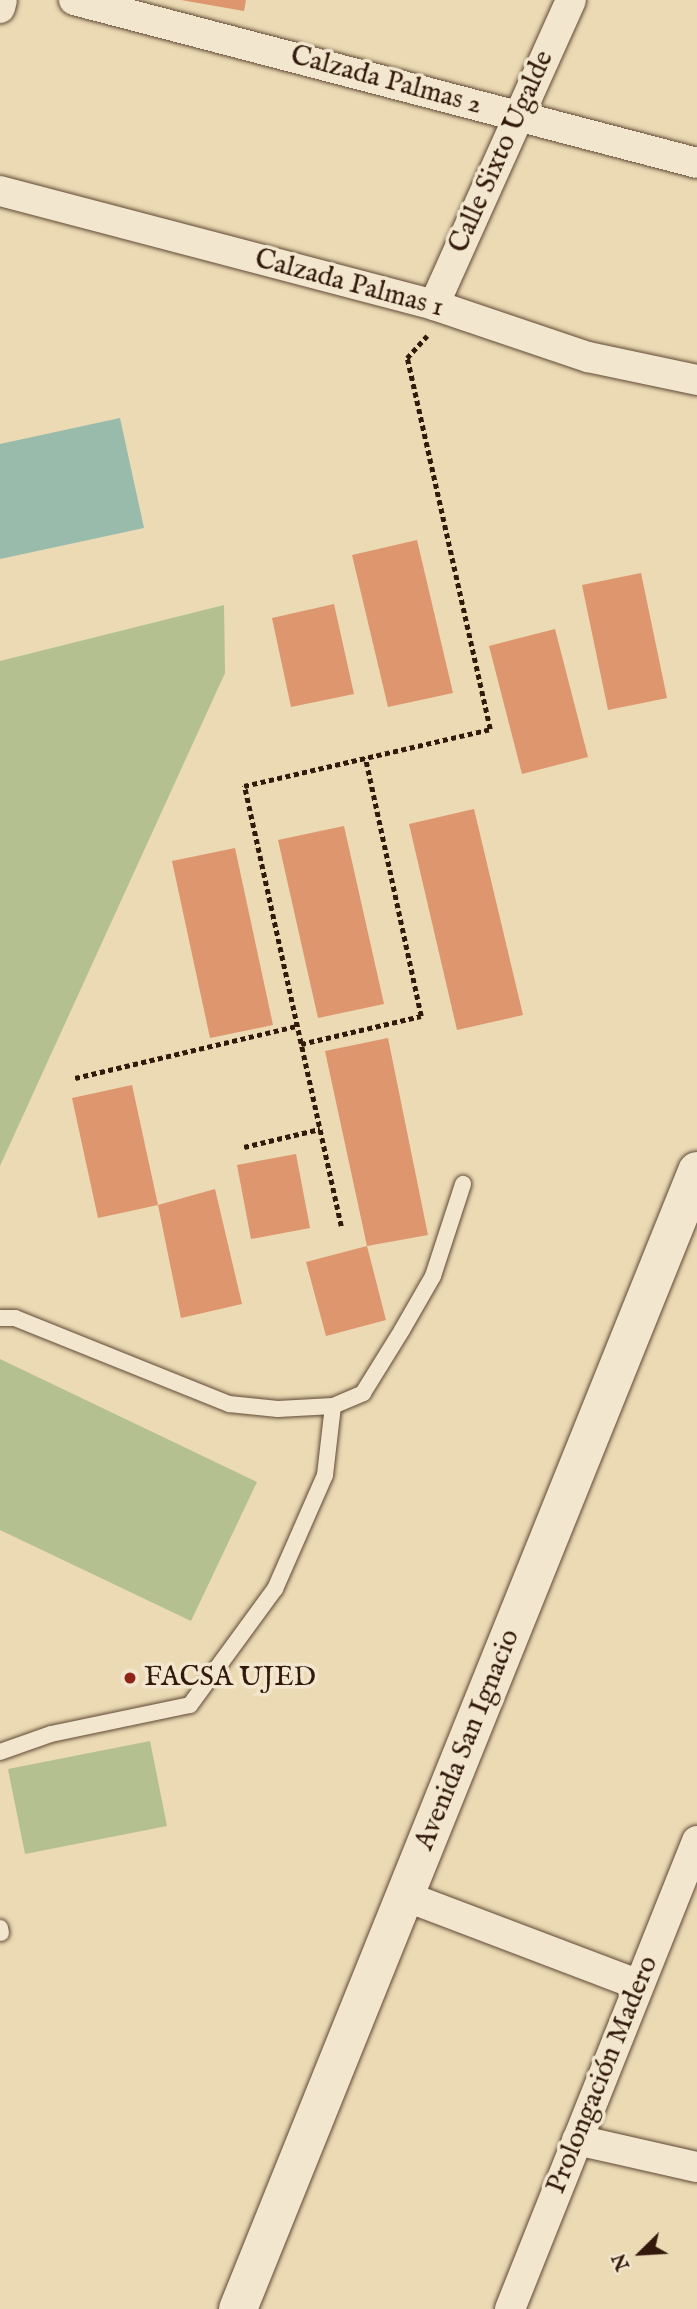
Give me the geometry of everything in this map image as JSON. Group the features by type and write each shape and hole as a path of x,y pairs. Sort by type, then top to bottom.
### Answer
{"street":[{"path":"0,8 2,0"},
{"name":"Calzada Palmas 2","path":"74,0 697,163"},
{"name":"Calle Sixto Ugalde","path":"434,305 571,0"},
{"name":"Calzada Palmas 1","path":"0,191 434,305 588,356 697,380"},
{"name":"Avenida San Ignacio","path":"238,2309 697,1171"},
{"name":"Prolongación Madero","path":"510,2309 697,1841"},
{"path":"405,1896 639,1985"},
{"path":"578,2140 697,2167"}],"lane":[{"path":"0,1318 15,1318 229,1405 278,1409 333,1406 363,1393 402,1330 433,1276 463,1184"},
{"path":"0,1752 51,1734 190,1705 275,1589 325,1475 333,1406"}],"path":[{"path":"341,1226 244,786 490,729 407,358 428,335 434,305"},
{"path":"301,1044 421,1016 365,758"},
{"path":"75,1078 297,1026"},
{"path":"244,1147 320,1129"}],"shaded area":[{"path":"120,418 144,528 0,559 0,444"},
{"path":"224,605 225,673 0,1166 0,661"},
{"path":"0,1359 257,1482 191,1621 0,1530"},
{"path":"150,1741 167,1826 25,1854 8,1769"}],"building":[{"path":"181,0 246,0 244,11"},
{"path":"417,540 453,693 388,707 352,555"},
{"path":"641,573 667,698 608,710 582,585"},
{"path":"334,604 354,694 291,707 272,618"},
{"path":"555,629 588,757 522,774 489,646"},
{"path":"474,809 523,1015 457,1030 409,824"},
{"path":"344,826 384,1004 318,1018 278,840"},
{"path":"235,848 273,1025 210,1038 172,861"},
{"path":"388,1038 428,1235 367,1246 325,1051"},
{"path":"132,1085 158,1205 98,1218 72,1098"},
{"path":"296,1154 310,1228 251,1239 237,1165"},
{"path":"215,1189 242,1304 181,1318 158,1205"},
{"path":"367,1246 386,1320 326,1336 306,1262"}],"place":[{"name":"FACSA UJED","path":"130,1678"}]}
